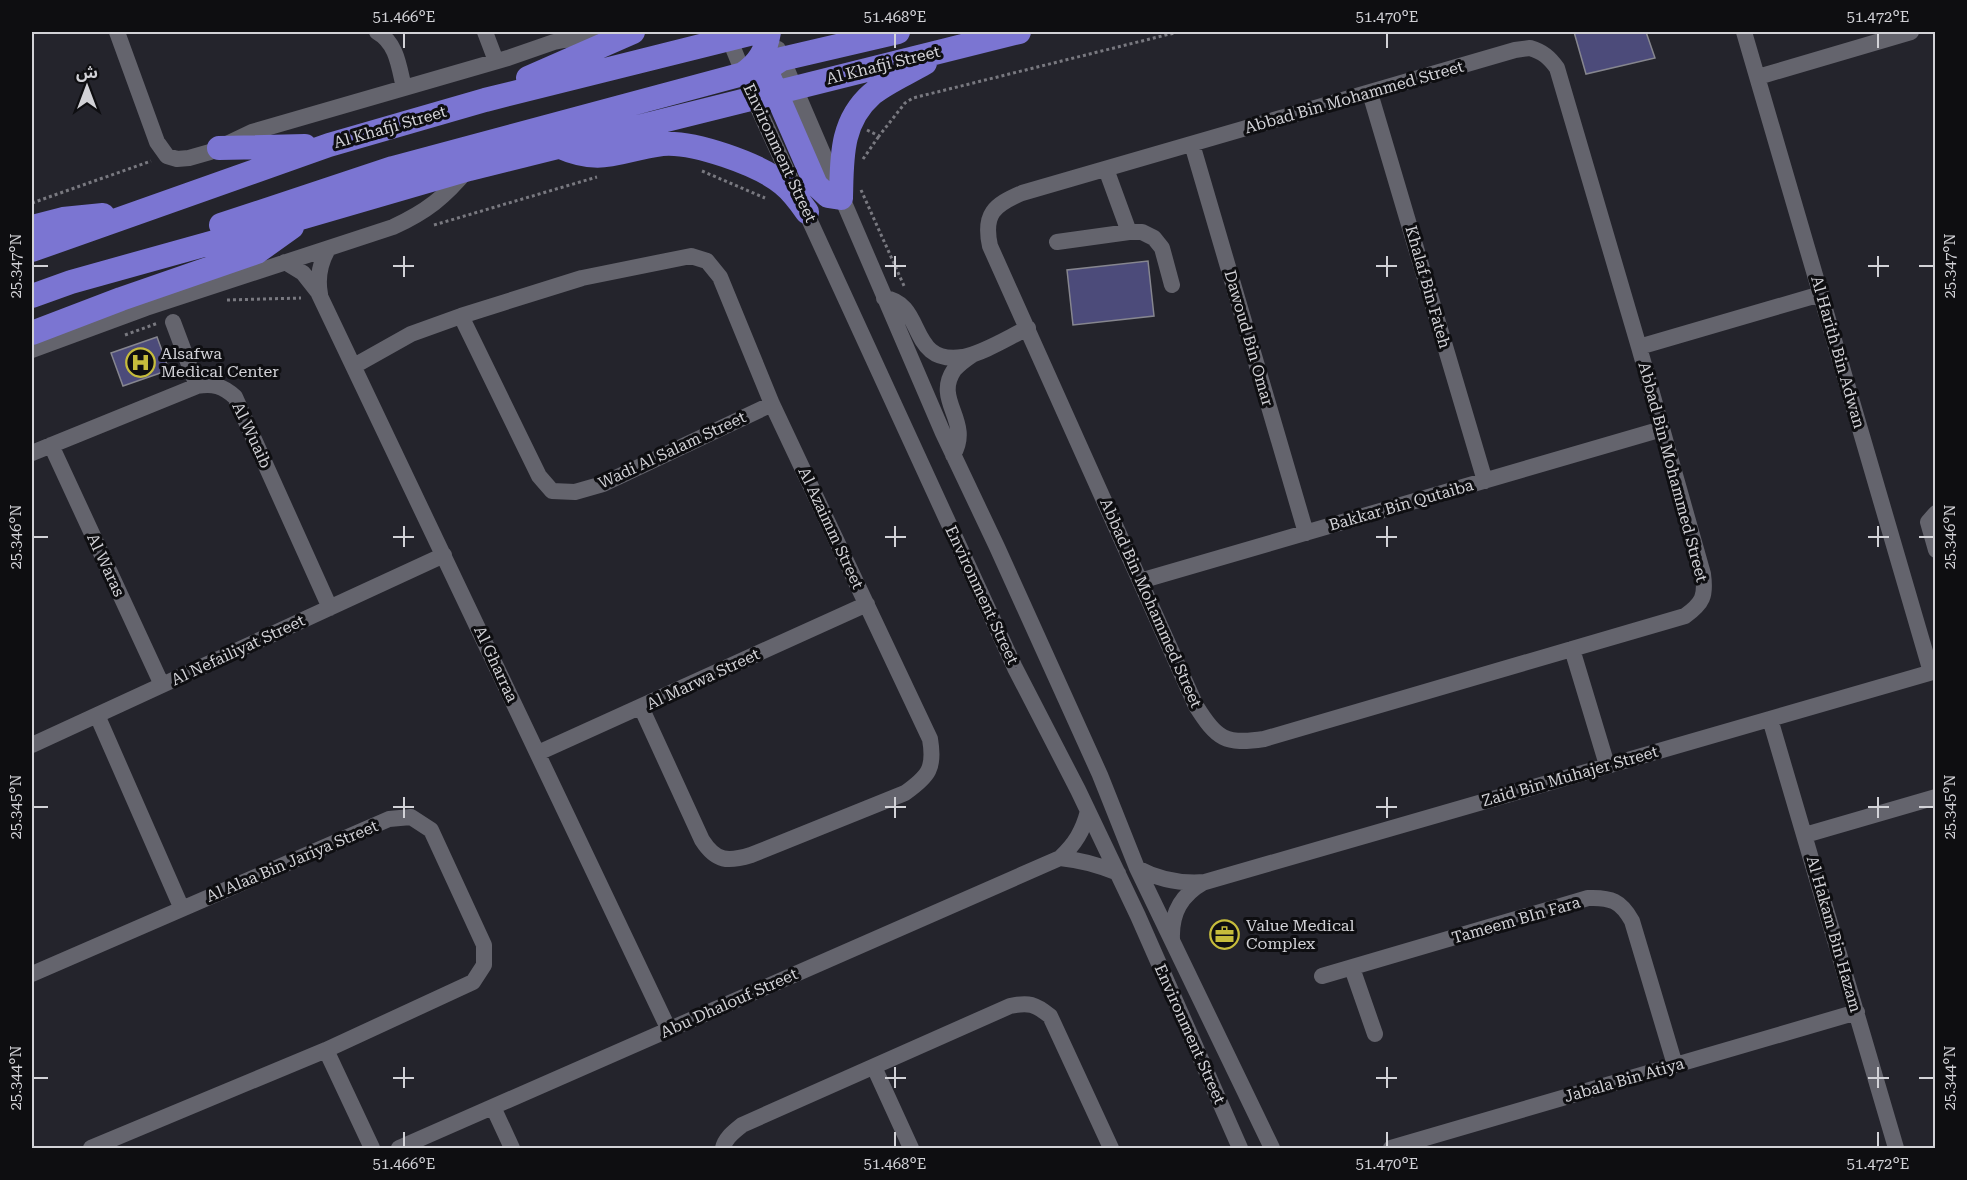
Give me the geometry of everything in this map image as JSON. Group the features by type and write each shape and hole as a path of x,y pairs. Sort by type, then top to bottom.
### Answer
{"highway":[{"path":"485,100 551,67 633,32"},
{"name":"Al Khafji Street","path":"32,250 328,145 485,100 757,32"},
{"path":"768,77 767,43 770,32"},
{"path":"70,282 137,252 393,168 768,77 898,32"},
{"name":"Al Khafji Street","path":"32,296 70,282 558,146 768,77 948,50 1018,32"},
{"path":"729,38 745,47 768,77 816,185 828,196 849,190 842,161 849,122 859,108 873,93 948,50"},
{"path":"558,146 578,153 599,156 661,144 681,144 700,148 771,175 792,192 807,212"},
{"path":"219,148 328,145"},
{"path":"32,227 63,219 138,212"},
{"path":"32,333 257,252 304,218"}],"street":[{"path":"120,32 157,142 167,156"},
{"path":"377,32 386,38 394,50 404,88"},
{"path":"485,32 496,61"},
{"name":"Al Harith Bin Adwan","path":"1744,32 1933,671"},
{"path":"1758,77 1911,32"},
{"name":"Al Khafji Street","path":"167,156 183,159 219,148 252,132 564,40 584,39 604,44"},
{"name":"Abbad Bin Mohammed Street","path":"1530,48 1542,52 1557,68 1640,347 1705,588 1702,600 1685,616 1264,739 1242,743 1227,740 1215,732 1196,706 990,246 987,233 988,221 992,211 1004,200 1022,193 1370,93 1515,50 1530,48"},
{"name":"Environment Street","path":"768,77 807,212 1015,668 1118,873 1240,1149"},
{"name":"Khalaf Bin Fateh","path":"1370,93 1485,481"},
{"name":"Dawoud Bin Omar","path":"1192,144 1306,533"},
{"path":"32,350 146,308 393,227 435,204 469,169"},
{"path":"1106,169 1129,231"},
{"name":"Environment Street","path":"849,190 884,298 953,455 1100,775 1137,868 1272,1149"},
{"path":"1057,242 1129,231 1142,232 1159,243 1172,285"},
{"name":"Al Gharraa","path":"321,298 318,278 328,249"},
{"name":"Al Azaimm Street","path":"354,366 411,334 582,278 691,256 707,261 720,277 772,404 930,738 933,757 930,770 918,784 904,793 752,855 722,859 709,852 702,840 641,707"},
{"name":"Al Gharraa","path":"285,262 303,273 321,298 669,1030"},
{"name":"Abbad Bin Mohammed Street","path":"1640,347 1821,294"},
{"path":"884,298 892,299 905,308 919,337 928,349 951,357 972,355"},
{"name":"Wadi Al Salam Street","path":"461,316 539,476 552,491 576,492 603,484 772,404"},
{"path":"166,322 197,386"},
{"path":"953,455 960,432 948,398 949,383 954,370 972,355 1028,328"},
{"name":"Al Wuaib","path":"32,453 197,386 218,385 235,397 330,608"},
{"name":"Bakkar Bin Qutaiba","path":"1140,581 1662,429"},
{"name":"Al Waras","path":"51,445 162,685"},
{"path":"1935,513 1928,522 1935,550"},
{"name":"Al Nefailiyat Street","path":"32,745 444,555"},
{"name":"Al Marwa Street","path":"538,753 867,604"},
{"path":"1572,649 1607,765"},
{"name":"Zaid Bin Muhajer Street","path":"1137,868 1163,880 1205,882 1933,671"},
{"path":"97,715 182,909"},
{"name":"Al Hakam Bin Hazam","path":"1770,719 1896,1149"},
{"path":"1804,835 1935,796"},
{"name":"Abu Dhalouf Street","path":"399,1149 1060,858 1074,845 1083,829 1088,811"},
{"name":"Al Alaa Bin Jariya Street","path":"32,974 390,819 411,817 430,830 484,945 484,965 473,982 326,1050 91,1149"},
{"path":"1060,858 1090,863 1118,873"},
{"name":"Zaid Bin Muhajer Street","path":"1172,940 1174,917 1178,905 1185,895 1205,882"},
{"name":"Tameem BIn Fara","path":"1322,976 1588,898 1603,897 1616,902 1626,910 1632,921 1675,1065"},
{"path":"1352,968 1375,1034"},
{"path":"723,1149 723,1144 742,1125 1010,1006 1023,1004 1038,1006 1050,1016 1111,1149"},
{"name":"Jabala Bin Atiya","path":"1391,1149 1857,1012"},
{"path":"326,1050 372,1149"},
{"path":"874,1067 911,1149"},
{"path":"493,1107 512,1149"}],"path":[{"path":"859,165 901,107 913,98 1178,32"},
{"path":"849,122 879,136"},
{"path":"32,203 167,156"},
{"path":"696,168 767,199"},
{"path":"429,226 597,177"},
{"path":"849,190 905,289"},
{"path":"224,300 281,297 321,298"},
{"path":"117,338 166,322"}],"building":[{"path":"1574,32 1646,32 1655,58 1586,74"},
{"path":"1148,261 1154,316 1073,325 1067,270"},
{"name":"Alsafwa Medical Center","path":"157,337 169,370 123,386 111,353"}],"place":[{"name":"Alsafwa Medical Center","path":"140,362"},
{"name":"Value Medical Complex","path":"1225,934"}]}
